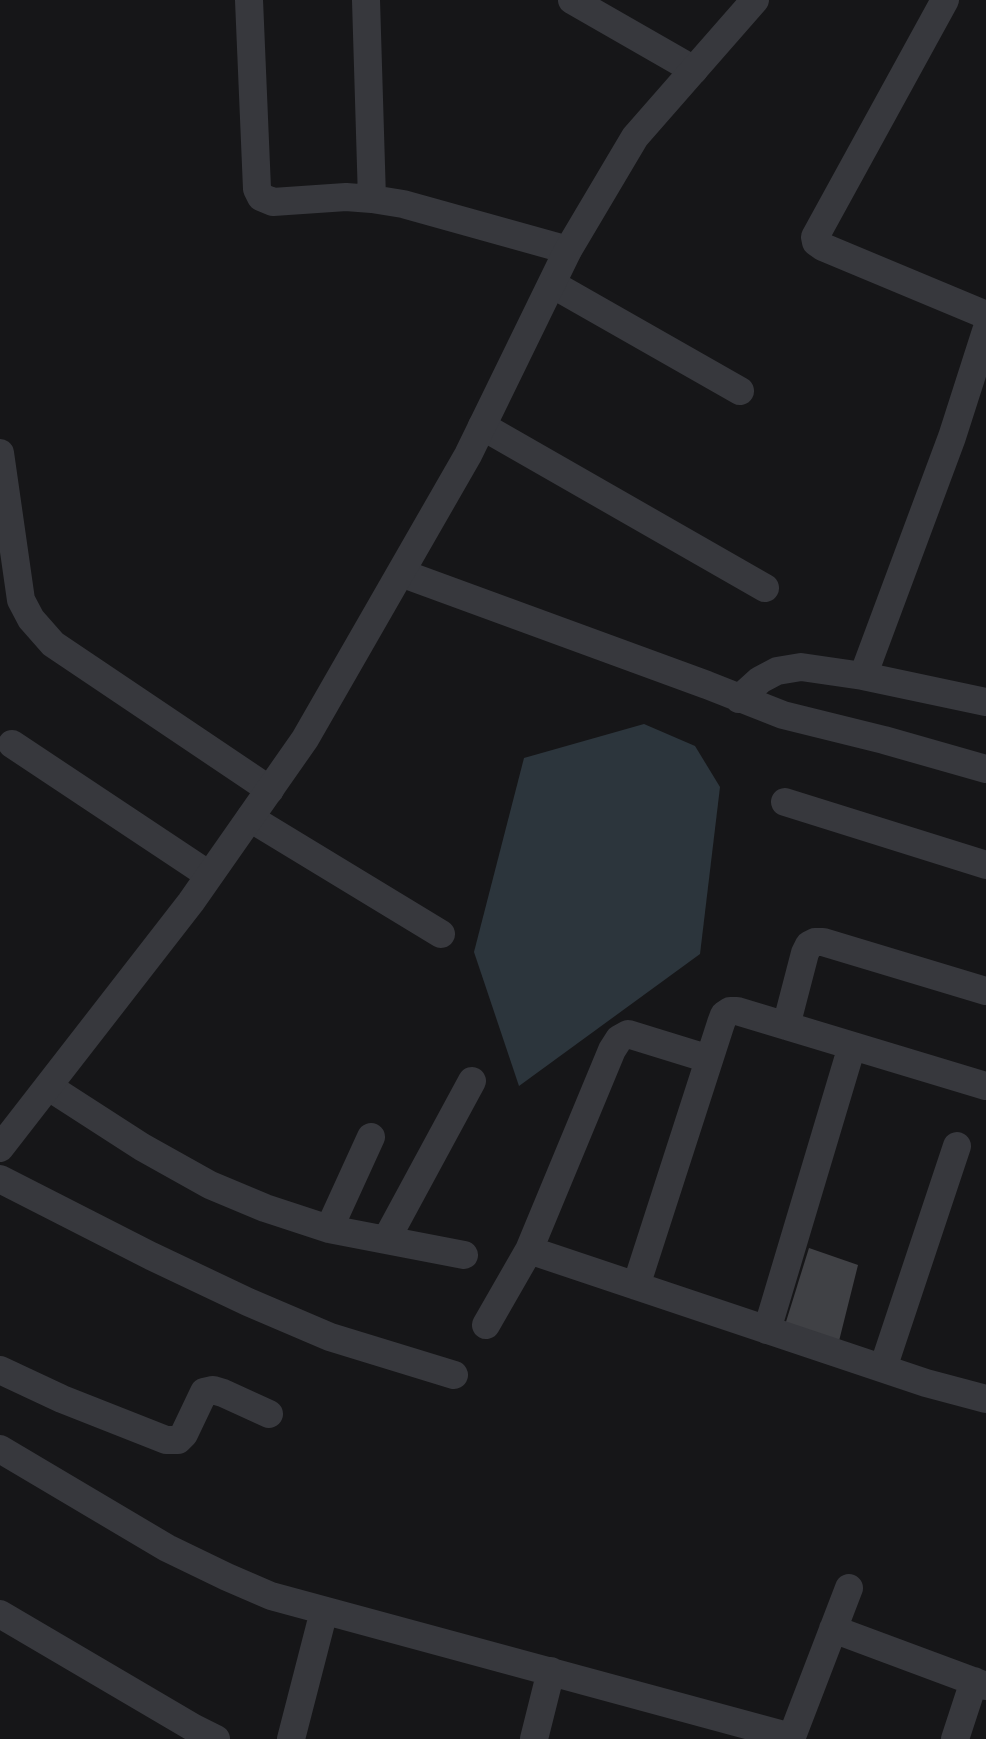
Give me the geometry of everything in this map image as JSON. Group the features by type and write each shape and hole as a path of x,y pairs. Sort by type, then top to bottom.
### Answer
{"street":[{"path":"249,0 257,189 261,197 273,202 346,197 402,204 568,250"},
{"path":"366,0 372,199"},
{"path":"572,0 694,70"},
{"path":"3,1137 49,1087 191,902 305,739 468,455 568,250 635,138 755,0"},
{"path":"944,0 815,237 816,242 823,247 986,315"},
{"path":"552,284 740,391"},
{"path":"863,676 952,437 986,331"},
{"path":"482,426 765,588"},
{"path":"0,453 21,600 31,619 53,644 270,790"},
{"path":"401,573 707,685 783,715 986,768"},
{"path":"739,699 760,680 777,671 801,667 863,676 986,702"},
{"path":"12,744 209,875"},
{"path":"785,802 986,864"},
{"path":"250,818 441,934"},
{"path":"786,1026 805,953 809,945 815,942 823,942 986,991"},
{"path":"636,1286 724,1015 730,1011 737,1011 986,1086"},
{"path":"486,1325 529,1250 612,1050 619,1039 628,1034 709,1059"},
{"path":"767,1330 852,1046"},
{"path":"386,1240 472,1081"},
{"path":"49,1087 142,1147 210,1185 265,1208 329,1229 464,1254"},
{"path":"329,1229 371,1137"},
{"path":"883,1368 957,1146"},
{"path":"0,1179 151,1256 248,1302 330,1337 454,1375"},
{"path":"529,1250 883,1368 986,1399"},
{"path":"0,1370 62,1398 166,1440 178,1440 184,1434 204,1392 213,1390 223,1393 269,1414"},
{"path":"0,1448 167,1548 271,1596 791,1738 849,1588"},
{"path":"291,1739 324,1611"},
{"path":"0,1614 216,1739"},
{"path":"833,1629 980,1683 955,1739"},
{"path":"534,1739 551,1671"}],"shaded area":[{"path":"644,724 695,746 720,787 700,954 519,1086 474,952 524,758"}],"building":[{"path":"809,1248 858,1265 839,1341 785,1325"}]}
